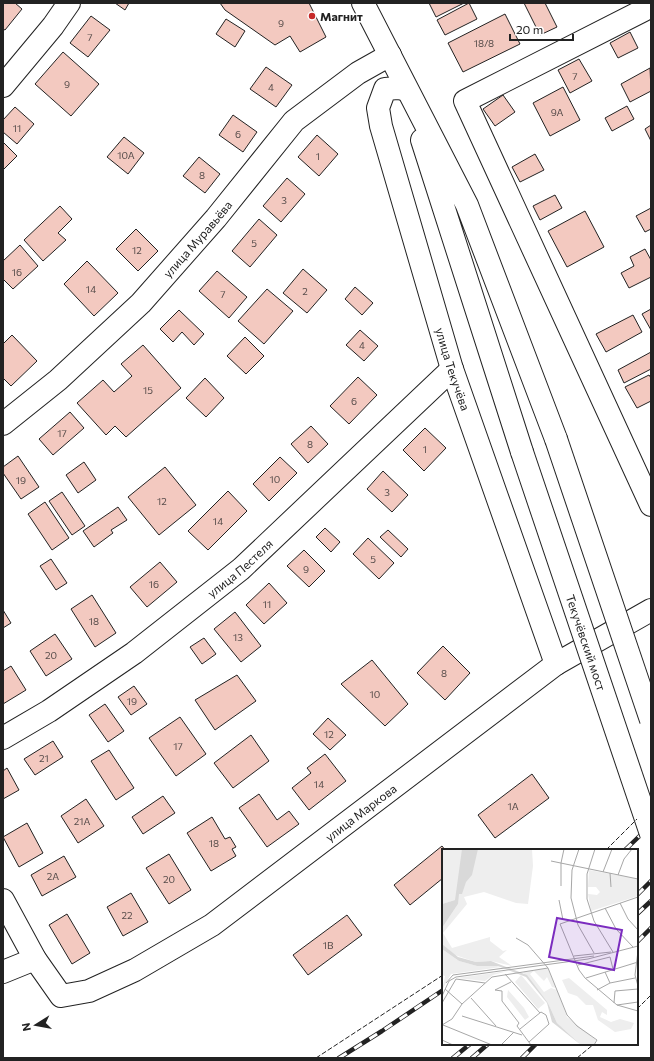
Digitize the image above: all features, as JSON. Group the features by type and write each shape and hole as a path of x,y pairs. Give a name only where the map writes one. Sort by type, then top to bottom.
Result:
{"street":[{"path":"3,86 53,26 69,3"},
{"path":"363,3 467,205 556,439 651,720"},
{"path":"645,12 465,101 651,505"},
{"name":"улица Муравьёва","path":"3,424 58,380 141,303 216,218 294,121 358,73 390,55"},
{"path":"358,73 378,108"},
{"name":"улица Текучёва","path":"404,83 398,88 385,89 378,108 380,126 452,368 556,664"},
{"name":"Текучёвский мост","path":"404,83 522,452 651,834"},
{"name":"улица Пестеля","path":"3,738 49,711 134,653 240,569 452,368"},
{"name":"улица Маркова","path":"35,959 61,996 89,991 135,970 212,925 556,664 651,610"},
{"path":"3,900 35,959 3,972"}],"building":[{"path":"3,3 15,3 22,9 5,30 3,29"},
{"path":"115,3 129,3 125,10"},
{"path":"220,3 309,3 326,37 300,52 290,36 275,45 225,10"},
{"path":"429,3 464,3 436,17"},
{"path":"469,3 477,19 445,35 437,20"},
{"path":"524,3 545,3 557,27 540,35"},
{"path":"505,14 520,44 463,72 448,43"},
{"path":"91,16 110,30 88,57 70,43"},
{"path":"226,19 245,31 235,47 216,34"},
{"path":"630,32 638,48 618,58 610,43"},
{"path":"63,52 99,84 71,116 35,84"},
{"path":"579,59 592,81 570,93 558,70"},
{"path":"266,67 292,85 276,107 250,89"},
{"path":"650,68 651,91 630,102 621,84"},
{"path":"563,87 580,120 550,136 533,103"},
{"path":"503,95 515,112 495,126 483,109"},
{"path":"627,106 634,119 612,131 605,118"},
{"path":"15,107 34,124 17,144 3,132 3,120"},
{"path":"233,115 257,132 243,152 219,135"},
{"path":"651,125 651,141 645,129"},
{"path":"317,135 338,154 319,176 298,157"},
{"path":"124,137 144,153 128,174 107,157"},
{"path":"3,142 17,156 3,170"},
{"path":"535,154 544,170 520,182 512,167"},
{"path":"199,157 220,174 205,193 183,176"},
{"path":"287,178 305,194 281,222 263,206"},
{"path":"555,195 562,208 540,220 533,206"},
{"path":"60,206 72,219 58,233 66,240 43,261 24,240"},
{"path":"651,208 651,229 645,232 636,216"},
{"path":"585,211 604,247 567,267 548,231"},
{"path":"259,219 277,235 250,267 232,251"},
{"path":"136,229 158,251 138,271 116,249"},
{"path":"20,245 38,266 13,289 3,279 3,261"},
{"path":"645,249 651,260 651,277 629,288 621,273 634,266 630,257"},
{"path":"87,261 118,293 94,316 64,284"},
{"path":"303,269 327,290 307,313 283,293"},
{"path":"217,271 247,297 229,318 199,291"},
{"path":"355,287 373,303 362,315 345,299"},
{"path":"267,289 293,311 264,344 238,321"},
{"path":"651,309 651,330 642,314"},
{"path":"179,310 204,334 194,345 182,332 173,342 160,329"},
{"path":"633,315 642,332 606,352 596,334"},
{"path":"360,330 378,346 364,361 346,345"},
{"path":"12,335 37,361 11,386 3,378 3,344"},
{"path":"245,337 264,356 246,374 227,356"},
{"path":"143,345 181,388 126,437 115,426 106,435 77,403 103,380 114,392 132,376 121,364"},
{"path":"651,352 651,369 624,383 618,370"},
{"path":"649,375 651,378 651,401 637,408 625,387"},
{"path":"358,377 377,395 349,424 330,406"},
{"path":"205,378 224,398 206,417 186,398"},
{"path":"70,412 84,428 53,455 39,439"},
{"path":"311,426 328,444 308,463 291,444"},
{"path":"425,428 446,448 424,471 403,450"},
{"path":"18,456 39,487 21,499 3,473 3,467"},
{"path":"280,457 297,473 269,501 253,484"},
{"path":"84,462 96,480 78,493 66,475"},
{"path":"165,467 196,505 159,535 128,497"},
{"path":"383,471 408,495 392,512 367,489"},
{"path":"228,491 247,511 208,550 188,531"},
{"path":"62,492 85,526 72,535 49,501"},
{"path":"45,502 69,538 52,550 28,514"},
{"path":"118,507 127,520 111,530 113,533 94,547 83,531"},
{"path":"325,528 340,542 331,552 316,537"},
{"path":"388,530 408,549 401,557 380,537"},
{"path":"368,538 394,563 379,579 353,554"},
{"path":"304,550 325,571 309,587 287,566"},
{"path":"51,559 67,583 56,590 40,566"},
{"path":"160,562 177,582 147,607 130,587"},
{"path":"269,583 287,603 264,624 246,605"},
{"path":"92,595 116,633 95,647 71,609"},
{"path":"3,610 11,623 3,628"},
{"path":"235,612 261,646 241,662 214,629"},
{"path":"55,634 72,659 46,676 30,651"},
{"path":"204,638 216,654 202,664 190,647"},
{"path":"443,646 470,673 445,700 417,673"},
{"path":"372,660 408,704 385,726 341,684"},
{"path":"11,666 26,690 3,704 3,671"},
{"path":"237,675 256,701 215,730 195,700"},
{"path":"134,686 147,704 131,715 118,697"},
{"path":"105,704 124,731 108,742 89,715"},
{"path":"180,717 206,754 176,776 149,738"},
{"path":"328,718 346,735 330,750 313,734"},
{"path":"251,735 269,761 233,788 214,763"},
{"path":"53,741 63,757 35,775 24,759"},
{"path":"109,750 134,788 116,800 91,761"},
{"path":"325,754 346,781 309,810 292,788 311,773 307,768"},
{"path":"7,768 19,790 3,799 3,771"},
{"path":"532,774 549,798 495,838 478,815"},
{"path":"259,794 277,820 289,811 299,824 267,847 239,808"},
{"path":"163,796 175,813 143,834 132,817"},
{"path":"86,799 104,826 78,843 61,816"},
{"path":"212,817 225,839 230,837 236,847 232,849 236,856 211,871 187,833"},
{"path":"27,823 43,853 19,867 3,837"},
{"path":"442,846 444,849 442,849 442,879 410,905 394,885"},
{"path":"169,854 191,890 169,904 146,868"},
{"path":"64,856 76,877 42,896 31,875"},
{"path":"131,893 148,922 123,936 107,907"},
{"path":"67,914 90,953 72,964 49,925"},
{"path":"347,915 362,935 308,975 293,955"}],"railway":[{"path":"626,849 651,825"},
{"path":"638,894 651,881"},
{"path":"638,913 651,901"},
{"path":"638,941 651,928"},
{"path":"339,1058 442,991"},
{"path":"453,1058 469,1045"},
{"path":"472,1058 487,1045"},
{"path":"522,1058 535,1045"}],"fence":[{"path":"607,849 637,819"},
{"path":"316,1058 442,976"},
{"path":"638,1008 651,995"},
{"path":"577,1058 593,1045"}],"place":[{"name":"Магнит","path":"312,16"}]}
